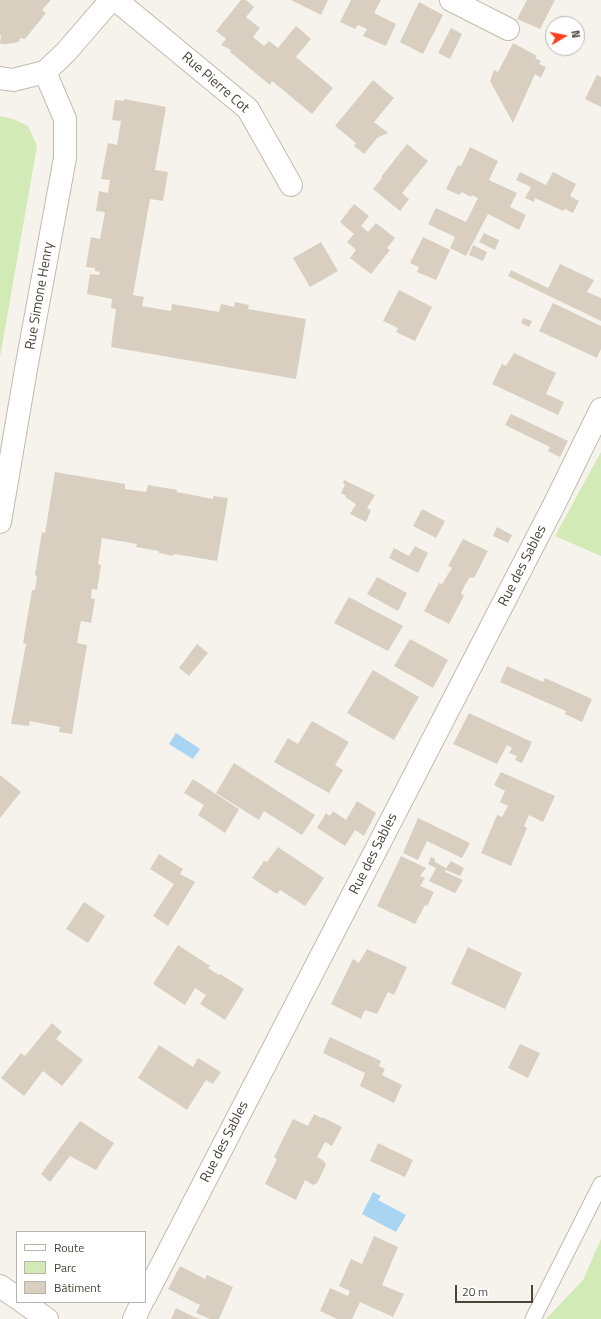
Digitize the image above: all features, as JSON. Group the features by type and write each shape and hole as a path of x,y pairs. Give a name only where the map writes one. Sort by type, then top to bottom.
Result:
{"street":[{"path":"0,78 13,80 45,72 66,52 111,0"},
{"name":"Rue Pierre Cot","path":"116,0 248,109 291,185"},
{"path":"451,0 508,28"},
{"name":"Rue Simone Henry","path":"0,522 26,369 65,158 65,119 45,72"},
{"name":"Rue des Sables","path":"146,1295 550,512 601,410"},
{"path":"0,1286 16,1297"},
{"path":"24,1303 47,1319"},
{"path":"134,1319 142,1303"}],"lane":[{"path":"533,1319 601,1184"}],"green space":[{"path":"0,116 13,119 28,126 37,146 0,357"},
{"path":"601,452 601,556 555,536"},
{"path":"601,1239 601,1319 546,1319 583,1280"}],"water":[{"path":"176,733 200,749 193,759 169,744"},
{"path":"373,1192 381,1196 378,1200 406,1215 396,1232 362,1214"}],"building":[{"path":"0,0 51,0 42,10 46,13 25,39 20,38 19,42 0,44"},
{"path":"241,0 246,0 254,7 246,17 260,28 253,37 264,46 269,41 278,48 296,26 311,39 296,57 333,88 312,114 272,81 270,85 230,52 231,50 221,45 226,39 216,31"},
{"path":"291,0 328,0 321,15"},
{"path":"351,0 381,0 374,13 396,24 386,46 363,36 367,29 358,25 355,29 340,22"},
{"path":"527,0 555,0 547,16 545,16 540,29 517,19"},
{"path":"419,2 443,15 423,54 400,42"},
{"path":"451,28 462,34 450,59 438,53"},
{"path":"513,43 537,56 535,58 541,61 539,64 546,67 541,78 535,74 513,123 490,81 494,70 498,72"},
{"path":"597,75 601,77 601,107 585,99"},
{"path":"373,80 394,98 374,122 388,133 377,138 364,154 354,146 356,143 335,126"},
{"path":"124,99 166,107 155,170 168,172 163,201 150,199 133,295 144,297 142,306 171,311 172,304 219,312 221,304 234,307 235,302 249,305 248,309 306,319 296,379 111,347 116,309 111,308 112,299 87,294 90,274 99,275 100,272 95,271 95,268 86,267 91,237 100,239 105,212 96,211 99,191 108,193 110,180 101,179 108,143 117,145 121,121 112,120 115,100 124,101"},
{"path":"407,144 428,161 402,193 409,199 400,211 373,189"},
{"path":"470,147 498,161 489,180 517,193 510,207 526,215 519,230 488,214 466,256 450,248 455,237 428,224 436,208 466,222 478,198 472,195 471,197 462,192 459,195 446,189 458,165 461,166"},
{"path":"520,172 546,185 553,172 576,184 570,196 579,201 573,213 565,209 563,211 535,198 534,202 525,198 531,187 516,180"},
{"path":"354,204 369,216 361,226 368,232 376,223 395,238 387,248 390,250 371,274 350,258 356,250 347,242 354,234 340,222"},
{"path":"484,233 499,240 495,250 479,242"},
{"path":"423,237 450,250 436,280 417,272 419,267 410,263"},
{"path":"321,242 338,271 310,287 293,258"},
{"path":"473,245 487,252 483,261 469,255"},
{"path":"560,264 594,280 587,292 601,298 601,321 508,276 511,270 548,288"},
{"path":"399,290 432,307 415,341 396,332 398,328 383,321"},
{"path":"553,303 601,326 601,349 597,358 539,331"},
{"path":"523,318 532,321 529,327 521,323"},
{"path":"514,353 556,373 546,394 564,402 558,415 492,384 502,364 506,366"},
{"path":"511,414 568,441 560,457 548,451 550,447 505,425"},
{"path":"55,472 125,484 125,489 146,492 148,485 177,490 177,492 213,499 213,496 228,498 217,561 173,554 173,556 159,553 159,551 136,547 137,544 102,538 98,564 101,565 97,590 92,589 91,598 95,599 91,623 81,621 77,643 87,645 72,734 59,732 60,727 30,721 29,726 11,724 26,644 23,643 32,590 35,590 37,576 35,575 42,532 45,533"},
{"path":"344,480 375,495 367,508 371,510 366,522 350,514 356,504 341,493 345,485 343,483"},
{"path":"422,509 445,521 436,538 413,526"},
{"path":"497,527 512,535 508,543 493,536"},
{"path":"463,539 488,551 474,578 470,577 465,585 461,593 464,596 449,624 424,611 439,583 442,584 452,568 448,566"},
{"path":"415,546 428,553 418,573 389,558 394,548 409,556"},
{"path":"377,577 407,593 398,611 367,594"},
{"path":"349,597 403,626 388,651 334,623"},
{"path":"410,639 448,660 433,688 394,666"},
{"path":"197,644 208,653 189,676 179,668"},
{"path":"507,666 543,682 545,678 592,699 582,722 565,714 566,711 500,682"},
{"path":"373,670 419,697 394,740 347,713"},
{"path":"469,713 532,742 522,763 515,760 517,756 509,753 512,748 507,745 497,764 453,744"},
{"path":"312,721 349,742 335,765 343,770 329,793 274,762 288,738 298,744"},
{"path":"234,763 315,815 302,835 264,811 259,820 216,793"},
{"path":"501,772 555,796 543,822 529,815 524,826 527,828 511,866 481,853 497,815 502,817 508,806 500,802 505,791 494,785"},
{"path":"0,775 21,792 0,818"},
{"path":"193,779 239,809 225,833 198,815 204,805 184,793"},
{"path":"357,801 376,813 364,836 355,830 345,846 317,828 326,813 330,816 333,811 346,820"},
{"path":"418,818 470,843 462,858 427,841 418,860 403,853"},
{"path":"278,847 324,878 305,906 280,890 277,894 252,878 264,861 267,862"},
{"path":"159,854 183,869 180,874 195,882 168,926 153,916 174,884 150,869"},
{"path":"401,856 426,868 420,876 425,878 420,886 434,892 415,924 377,906"},
{"path":"431,857 435,859 435,862 446,868 451,861 464,868 460,876 446,870 445,872 463,880 455,893 429,881 436,868 428,864"},
{"path":"84,902 105,916 88,943 66,929"},
{"path":"178,945 210,966 208,968 244,989 225,1020 200,1004 206,995 195,988 185,1005 153,984"},
{"path":"468,947 522,973 505,1009 451,984"},
{"path":"367,949 407,967 394,995 388,992 377,1014 365,1010 361,1019 331,1004 353,959 359,963"},
{"path":"52,1023 62,1032 56,1039 83,1060 62,1086 43,1071 24,1096 1,1078 21,1053 25,1056"},
{"path":"330,1037 381,1061 379,1066 385,1069 382,1075 402,1085 394,1103 360,1086 365,1073 323,1053"},
{"path":"520,1044 540,1053 528,1078 508,1068"},
{"path":"159,1045 193,1067 198,1058 221,1072 213,1084 206,1080 187,1110 138,1078"},
{"path":"314,1114 342,1127 332,1146 325,1142 317,1157 324,1161 326,1165 317,1183 313,1185 305,1180 296,1200 265,1184 277,1159 274,1157 293,1119 308,1126"},
{"path":"80,1121 114,1143 96,1170 70,1156 50,1182 41,1174"},
{"path":"378,1143 413,1160 405,1177 370,1161"},
{"path":"374,1236 398,1247 382,1285 404,1294 393,1317 360,1302 352,1319 337,1319 320,1311 330,1288 348,1296 350,1291 339,1286 351,1259 362,1264"},
{"path":"180,1266 205,1279 207,1275 233,1287 219,1319 210,1319 196,1313 200,1305 168,1289"},
{"path":"176,1308 194,1317 200,1319 171,1319"}]}
